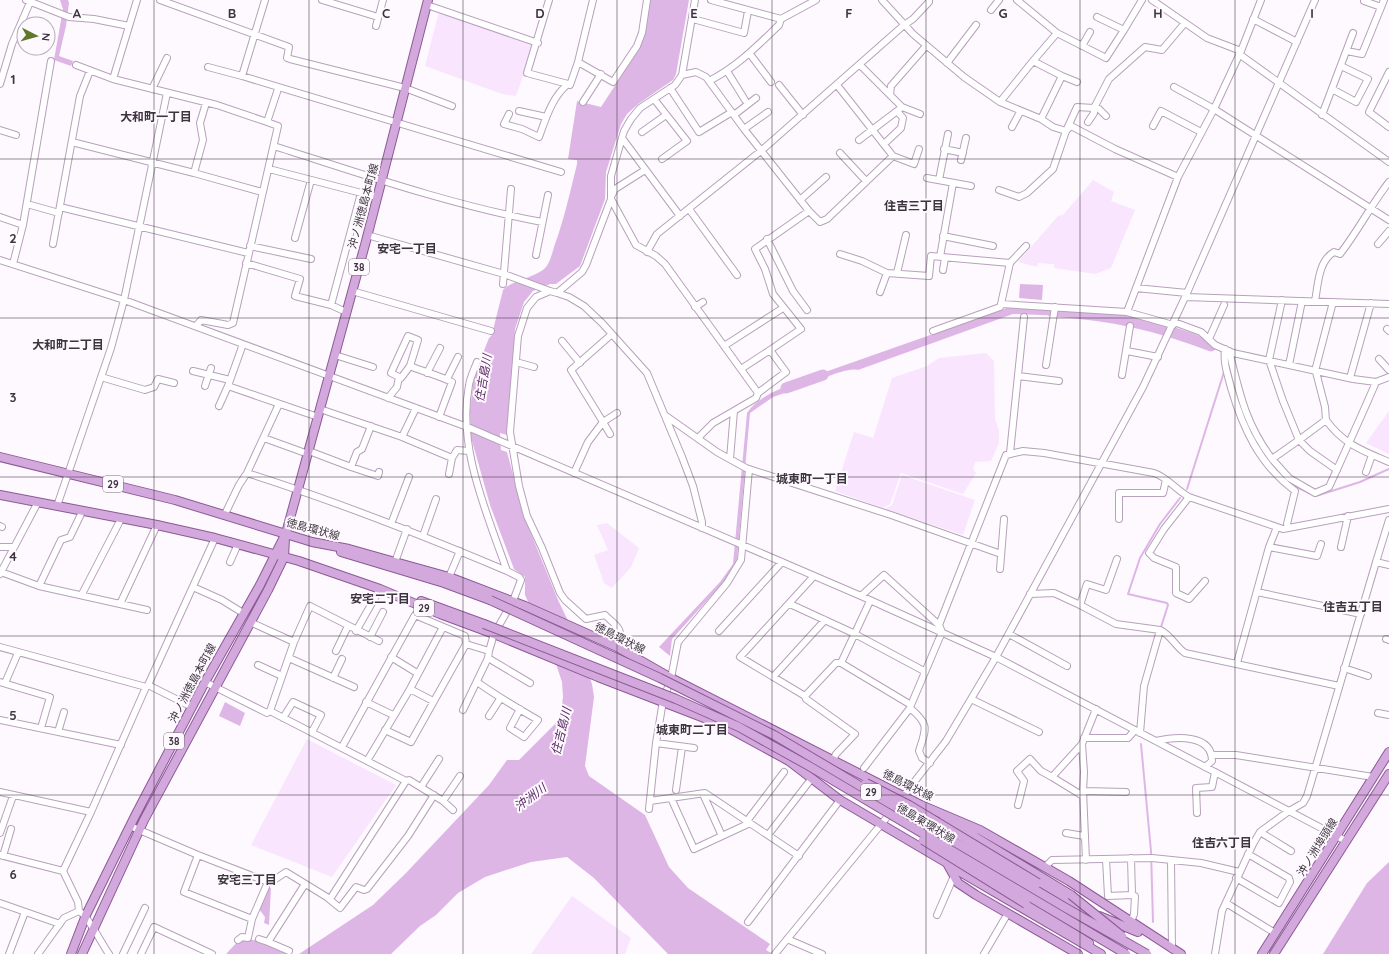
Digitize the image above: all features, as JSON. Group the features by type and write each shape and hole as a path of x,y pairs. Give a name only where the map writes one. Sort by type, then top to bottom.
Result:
{"main road":[{"name":"沖ノ洲徳島本町線","path":"71,954 83,913 205,682 286,533 299,490 382,180 427,2"},
{"name":"徳島環状線","path":"0,457 67,472 225,514 490,600 713,704 815,759 1066,908 1148,954"},
{"name":"29","path":"0,495 82,512 157,525 215,538 284,557 380,589 736,731 789,761 840,800 918,845 949,866 1053,928 1101,954"},
{"name":"沖ノ洲徳島本町線","path":"82,954 139,830 284,557 286,533"},
{"name":"徳島環状線","path":"312,542 349,549 449,577 513,601 618,647 671,678 921,805 980,830 1045,866 1181,954"},
{"name":"徳島東環状線","path":"380,589 433,605 484,624 712,714 787,753 1126,954"},
{"name":"沖ノ洲埠頭線","path":"1262,954 1389,752"},
{"path":"815,759 908,805 1038,883 1090,912 1140,932 1172,949"},
{"name":"沖ノ洲埠頭線","path":"1274,954 1389,774"},
{"path":"857,794 957,862 1083,939 1101,954"},
{"name":"29","path":"921,805 1071,895 1122,936 1148,954"},
{"name":"29","path":"949,866 958,883 1078,954"}],"street":[{"path":"0,84 12,44 29,0 68,16 129,26"},
{"path":"113,79 137,0"},
{"path":"160,0 170,2 289,47 287,58 406,88 452,106"},
{"path":"242,76 264,0"},
{"path":"322,0 378,16"},
{"path":"376,26 382,0"},
{"path":"549,0 538,43 527,73 568,84"},
{"path":"509,114 504,124 522,129 539,137 552,102 557,98 559,91 568,84 570,85 578,62 593,0"},
{"path":"578,62 613,82 637,46 642,33 647,0"},
{"path":"695,0 693,19 682,75 675,85 640,108 631,119 622,138 611,176 611,198 636,244 665,264 758,393"},
{"path":"711,0 781,19 816,0"},
{"path":"882,0 904,25 926,46 1000,102 1020,112 1041,119 1053,127 1066,131"},
{"path":"647,252 657,234 762,150 904,25 914,19 929,2 929,0"},
{"path":"991,10 999,0"},
{"path":"1017,0 1057,33 1106,58 1142,0"},
{"path":"1153,0 1184,24 1217,43 1240,52 1389,162"},
{"path":"1127,312 1178,177 1214,109 1240,52 1261,0"},
{"path":"775,954 930,763 971,699 1009,634 1102,465 1158,357 1280,83 1315,0"},
{"path":"1347,51 1362,54 1384,0"},
{"path":"1364,1 1381,7"},
{"path":"427,2 538,43"},
{"path":"693,19 744,33 748,11"},
{"path":"1097,17 1124,30"},
{"path":"709,81 727,71 750,54 779,25 781,19"},
{"path":"1253,19 1297,42"},
{"path":"1088,122 1094,113 1094,108 1109,79 1145,47 1162,50 1184,24"},
{"path":"947,63 976,26"},
{"path":"1082,46 1090,32"},
{"path":"1000,102 1057,33"},
{"path":"1322,114 1353,33"},
{"path":"890,96 891,86 926,46"},
{"path":"750,54 771,82"},
{"path":"152,89 167,58"},
{"path":"13,264 27,204 51,61"},
{"path":"1034,61 1077,82"},
{"path":"76,65 113,79 206,102 278,126 233,323 228,325 200,320 196,326"},
{"path":"860,65 890,96 899,109 903,121 901,128 884,144"},
{"path":"1332,89 1356,102 1368,79 1341,66"},
{"path":"208,67 561,172"},
{"path":"53,244 80,96 90,71"},
{"path":"727,71 745,100"},
{"path":"682,75 696,72 703,75 709,81 744,129 800,200 820,222 827,219 893,156"},
{"path":"1389,72 1368,112 1389,127"},
{"path":"584,102 600,74"},
{"path":"1041,119 1062,76"},
{"path":"779,85 803,114"},
{"path":"837,85 893,156 914,164 919,149"},
{"path":"1174,87 1214,109 1389,220"},
{"path":"670,88 699,132 733,114 756,98"},
{"path":"267,122 278,89"},
{"path":"57,506 67,472 111,348 124,300 167,93"},
{"path":"654,99 687,141 662,159"},
{"path":"194,172 203,140 200,123 206,102"},
{"path":"999,190 1019,197 1027,193 1053,169 1066,131 1077,108 1099,109 1106,116"},
{"path":"859,140 873,131 899,109"},
{"path":"899,109 920,114"},
{"path":"519,111 546,117"},
{"path":"1154,126 1161,111 1201,132"},
{"path":"744,129 768,112"},
{"path":"1012,127 1020,112"},
{"path":"642,132 666,115"},
{"path":"1066,131 1071,126 1115,149 1178,177"},
{"path":"0,130 16,135"},
{"path":"939,180 948,134"},
{"path":"622,138 635,153 645,170 680,216"},
{"path":"944,149 962,156 966,138"},
{"path":"72,142 194,172 262,192"},
{"path":"274,146 382,180 510,216 542,222"},
{"path":"840,152 866,182"},
{"path":"269,169 377,197"},
{"path":"557,292 582,272 611,198 616,189 645,170"},
{"path":"800,200 826,178"},
{"path":"928,178 971,186"},
{"path":"295,238 311,180"},
{"path":"1315,301 1323,264 1328,255 1334,252 1340,254 1357,231 1369,208 1389,182"},
{"path":"943,270 943,236 953,183"},
{"path":"503,284 512,189"},
{"path":"331,305 362,193"},
{"path":"536,255 548,195"},
{"path":"27,204 139,226 248,253"},
{"path":"689,209 737,275"},
{"path":"741,369 801,329 772,294 765,269 755,249 809,211"},
{"path":"0,217 23,225"},
{"path":"1378,244 1389,231"},
{"path":"367,235 504,274 547,290 557,292 584,306 612,334 647,373 666,416 693,486 702,522 702,528"},
{"path":"897,273 906,235"},
{"path":"943,236 993,246"},
{"path":"768,239 793,291 808,310"},
{"path":"250,246 311,259"},
{"path":"933,331 1000,307 1010,264 1026,246"},
{"path":"840,254 862,261 887,273 929,276 931,256 1010,264"},
{"path":"0,261 124,300 504,442 574,474 861,596 996,656 1137,732 1346,841"},
{"path":"246,264 300,279 296,296 331,305 346,312"},
{"path":"880,292 887,273"},
{"path":"1136,288 1186,295 1389,304"},
{"path":"547,290 536,297 527,308 518,336 510,432 519,486 527,516 560,593 565,600 586,619 605,615 618,628 621,635 618,647"},
{"path":"352,291 491,331"},
{"path":"1282,300 1269,360 1283,401 1299,440 1310,451 1337,470"},
{"path":"1289,365 1302,301"},
{"path":"695,307 703,302"},
{"path":"1333,302 1315,371 1325,407 1326,420 1334,431 1349,444 1389,462"},
{"path":"1350,378 1371,303"},
{"path":"1001,304 1127,312 1172,327 1201,332 1209,339 1227,350 1350,378 1376,382 1389,377"},
{"path":"1209,339 1224,305"},
{"path":"724,346 783,308"},
{"path":"1046,365 1055,308"},
{"path":"1010,453 1024,317"},
{"path":"1122,375 1130,326"},
{"path":"610,434 571,370 612,334"},
{"path":"408,336 418,340 410,366 401,378 399,377 391,373 408,336"},
{"path":"562,341 580,363"},
{"path":"219,406 243,344"},
{"path":"428,373 440,348"},
{"path":"698,438 713,424 756,398 758,393 786,372 770,350"},
{"path":"1227,350 1247,417 1260,443 1296,488"},
{"path":"1227,350 1224,360 1241,420 1251,442 1276,474 1296,488 1316,493 1322,492 1329,487 1376,382"},
{"path":"1127,351 1158,357"},
{"path":"335,354 373,367"},
{"path":"447,380 458,357"},
{"path":"1379,359 1389,370"},
{"path":"477,362 469,385 469,451 485,506 507,571"},
{"path":"516,362 534,367"},
{"path":"410,366 428,373 433,373 452,382 439,417"},
{"path":"205,386 210,376 211,368"},
{"path":"193,371 229,383 279,404 371,426 452,458"},
{"path":"1018,376 1059,381"},
{"path":"101,377 145,390 154,387 158,379 174,383"},
{"path":"388,398 397,387 399,377"},
{"path":"225,514 239,485 247,473 279,404"},
{"path":"402,437 416,408"},
{"path":"730,459 734,411"},
{"path":"574,474 588,442 603,422 617,413"},
{"path":"666,416 730,459 745,467 1001,554"},
{"path":"1272,459 1326,420"},
{"path":"351,467 358,452 362,449 371,426"},
{"path":"264,438 378,476 380,472"},
{"path":"449,474 452,458 458,450 469,451"},
{"path":"940,625 1003,459 1010,453 1023,451 1044,453 1102,465 1154,473 1160,475 1179,492 1189,497 1277,527 1288,528 1389,508"},
{"path":"1366,472 1372,455"},
{"path":"649,809 656,743 663,701 671,678 678,642 727,584 738,567 745,467"},
{"path":"247,473 407,529 519,577 521,580 513,601 494,634 488,658 463,710"},
{"path":"391,524 409,477"},
{"path":"1119,519 1119,493 1164,493 1166,480"},
{"path":"1288,528 1287,524 1296,488"},
{"path":"1189,497 1164,529 1149,553 1154,558 1176,567 1176,593 1189,599 1206,581"},
{"path":"423,536 436,499"},
{"path":"38,502 0,573 39,586 82,594 147,610"},
{"path":"39,586 61,540 70,537 82,512"},
{"path":"1341,547 1348,516"},
{"path":"82,594 121,519"},
{"path":"1000,569 1004,519"},
{"path":"1215,954 1222,911 1236,878 1260,832 1303,803 1307,796 1338,686 1389,520"},
{"path":"120,604 136,573 157,525"},
{"path":"1237,663 1269,547 1277,527"},
{"path":"395,562 407,529"},
{"path":"63,871 215,538"},
{"path":"230,562 238,544"},
{"path":"1269,547 1317,556 1321,544"},
{"path":"0,547 14,547"},
{"path":"449,577 460,551"},
{"path":"1080,605 1087,584 1106,590 1117,559"},
{"path":"719,631 782,562"},
{"path":"1376,562 1389,565"},
{"path":"129,570 136,573"},
{"path":"861,596 884,575 940,625 942,632 924,671 910,707 864,768"},
{"path":"814,576 740,657 805,696 806,699 855,734 836,754 833,760"},
{"path":"193,587 222,600 243,613"},
{"path":"356,631 380,589"},
{"path":"1257,592 1361,614"},
{"path":"1030,594 1054,593 1116,624 1160,630 1166,633 1178,647 1185,652 1338,686"},
{"path":"841,663 870,601"},
{"path":"790,604 854,633 924,671"},
{"path":"270,711 294,642 310,606 356,631 379,641"},
{"path":"370,637 383,612"},
{"path":"342,747 415,615 465,636 466,644 411,742 385,730"},
{"path":"773,677 825,620"},
{"path":"250,622 294,642"},
{"path":"336,651 348,626"},
{"path":"368,761 393,715 410,689 417,673 443,627"},
{"path":"1083,741 1128,738 1137,732 1144,686 1153,659 1160,630"},
{"path":"1009,634 1067,666"},
{"path":"466,644 489,651"},
{"path":"0,647 147,686 192,707"},
{"path":"18,653 2,683 50,697 41,728"},
{"path":"289,658 354,687"},
{"path":"391,658 417,673"},
{"path":"488,658 530,683"},
{"path":"333,678 342,659"},
{"path":"805,696 836,663 841,663 910,707 923,720 926,724 925,733 919,751 922,758 930,763"},
{"path":"258,665 282,676"},
{"path":"1344,668 1368,676"},
{"path":"205,682 267,712 270,711 406,781 409,780 443,801 453,810"},
{"path":"477,682 500,699 520,709 538,720 524,737 510,728 520,709"},
{"path":"410,689 433,701"},
{"path":"489,716 500,699"},
{"path":"971,699 1039,732"},
{"path":"283,718 293,702 321,715 312,732"},
{"path":"366,702 393,715"},
{"path":"1052,777 1083,741 1096,709"},
{"path":"58,732 64,712"},
{"path":"1378,712 1389,715"},
{"path":"0,720 121,745"},
{"path":"1156,741 1173,738 1196,740 1209,748 1212,755 1212,761 1205,767"},
{"path":"1083,741 1084,836 1086,860"},
{"path":"656,743 694,748"},
{"path":"676,790 682,747"},
{"path":"1212,755 1236,755 1373,777"},
{"path":"421,787 440,759"},
{"path":"1018,805 1024,781 1017,771 1030,759 1041,771 1083,793 1126,792"},
{"path":"671,798 694,849 748,822 784,772"},
{"path":"1197,813 1196,788 1212,787 1215,772"},
{"path":"443,801 460,776"},
{"path":"768,835 812,778"},
{"path":"329,899 406,781"},
{"path":"0,792 91,812"},
{"path":"650,801 705,793 799,856"},
{"path":"703,794 722,836"},
{"path":"130,826 198,855 268,882 271,882 286,872 329,899 340,908 356,887 364,890 367,889 408,836 434,795"},
{"path":"0,832 13,796"},
{"path":"748,922 840,800"},
{"path":"11,829 2,855 63,871 83,913 109,954"},
{"path":"1260,832 1291,851"},
{"path":"1066,833 1084,836"},
{"path":"1248,854 1289,878 1290,882 1279,903"},
{"path":"198,855 184,892 252,919"},
{"path":"1131,858 1132,895 1135,896 1134,914 1131,922"},
{"path":"1045,866 1052,860 1151,858 1201,863 1239,872"},
{"path":"1106,859 1108,896 1132,895"},
{"path":"1171,860 1172,949"},
{"path":"937,915 954,876"},
{"path":"1236,878 1290,910"},
{"path":"238,940 242,937 248,938 252,919 268,882"},
{"path":"268,942 306,884"},
{"path":"0,903 60,924"},
{"path":"1226,903 1275,933"},
{"path":"123,954 145,908"},
{"path":"9,954 25,912"},
{"path":"38,954 64,918 83,913"},
{"path":"984,954 1008,913"},
{"path":"141,954 154,927 212,954"},
{"path":"259,939 289,951"},
{"path":"787,939 822,954"}],"shaded area":[{"path":"439,11 534,44 516,96 502,94 425,66"},
{"path":"1093,180 1114,192 1111,201 1135,210 1111,268 1095,274 1054,268 1054,264 1038,263 1037,267 1018,262 1058,216 1063,215"},
{"path":"986,353 994,361 995,419 999,430 999,443 991,461 975,462 973,469 976,473 963,494 901,473 890,504 883,508 835,491 854,432 873,438 892,378 927,366 939,358"},
{"path":"1389,411 1389,454 1366,443"},
{"path":"902,475 975,500 963,535 885,509 892,505"},
{"path":"607,523 639,548 631,567 612,588 604,583 594,555 608,550 597,525"},
{"path":"307,739 396,785 332,877 251,845"},
{"path":"572,896 631,938 625,954 531,954"}],"water":[{"path":"60,0 68,0 69,3 66,26 59,56 73,61 71,66 54,60 56,56 63,9"},
{"path":"649,0 689,0 676,74 673,80 638,104 627,114 621,124 606,172 605,199 580,266 556,284 550,284 533,291 524,302 515,329 508,433 507,435 500,433 501,450 507,452 525,519 558,600 572,629 592,684 594,697 585,766 589,776 645,815 669,867 688,888 770,944 766,950 773,954 668,954 594,878 567,857 531,862 485,877 458,893 436,915 420,926 391,954 299,954 373,905 406,873 489,785 507,760 519,760 556,723 561,713 563,697 562,682 557,667 525,595 525,577 514,569 490,505 471,437 470,411 474,376 489,338 494,333 494,326 503,290 512,284 537,274 546,267 551,258 564,216 577,164 577,160 568,159 577,101 601,107 640,47 645,33"},
{"path":"1020,284 1043,285 1042,300 1019,298"},
{"path":"1007,308 1065,310 1065,316 1013,314 858,370 848,370 811,383 808,378"},
{"path":"800,381 802,387 773,397 750,413 737,559 734,567 722,584 672,639 670,656 659,647 720,582 733,564 747,413 764,397"},
{"path":"225,702 245,713 240,726 219,716"},
{"path":"1389,862 1389,954 1323,954 1367,883"},
{"path":"271,888 269,925 264,923 265,917 259,909 266,889"},
{"path":"239,940 255,940 287,954 226,954"}],"pier":[{"path":"534,619 576,633 586,661 545,645"}],"waterway":[{"path":"1051,311 1093,315 1152,326 1211,346"},
{"path":"1187,489 1224,372"},
{"path":"786,388 823,375"},
{"path":"1232,379 1238,402"},
{"path":"1281,475 1292,485 1316,496 1360,482 1389,469"},
{"path":"1161,627 1168,605 1167,603 1128,594 1140,558 1160,524 1180,498"},
{"path":"1141,744 1151,851 1153,922"}],"district":[{"name":"大和町一丁目","path":"156,116"},
{"name":"住吉三丁目","path":"914,205"},
{"name":"安宅一丁目","path":"407,248"},
{"name":"大和町二丁目","path":"68,344"},
{"name":"城東町一丁目","path":"812,478"},
{"name":"安宅二丁目","path":"380,598"},
{"name":"住吉五丁目","path":"1353,606"},
{"name":"城東町二丁目","path":"692,729"},
{"name":"住吉六丁目","path":"1222,842"},
{"name":"安宅三丁目","path":"247,879"}],"water label":[{"name":"住吉島川","path":"483,378"},
{"name":"住吉島川","path":"561,731"},
{"name":"沖洲川","path":"530,797"}]}
